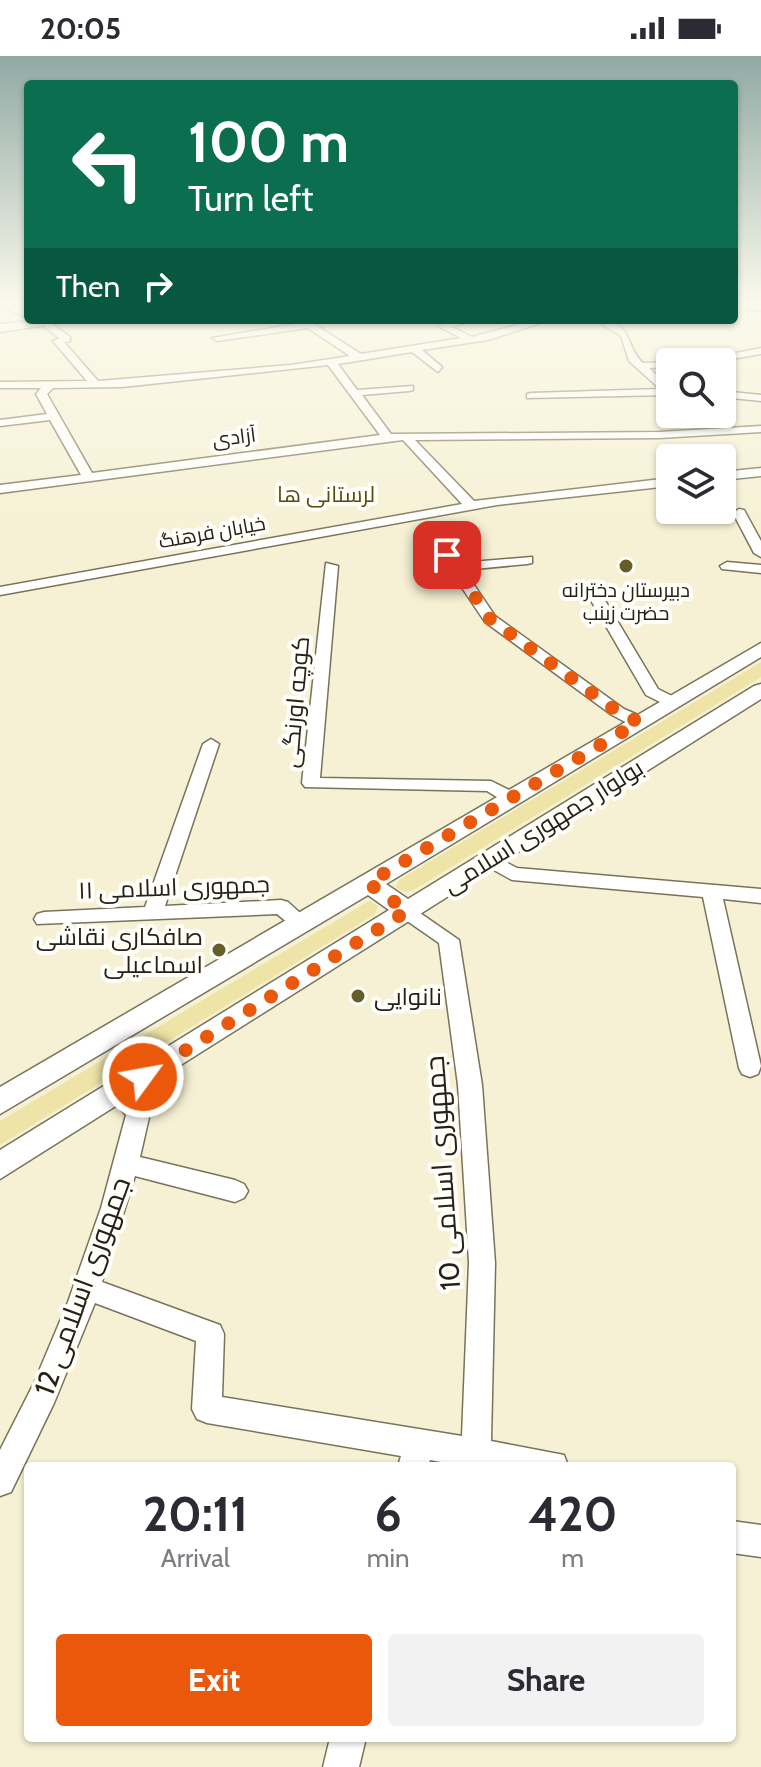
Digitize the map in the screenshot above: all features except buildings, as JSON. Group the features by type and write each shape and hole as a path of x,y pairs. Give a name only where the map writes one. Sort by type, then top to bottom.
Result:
{"main road":[{"name":"بولوار جمهوری اسلامی","path":"0,1102 761,649"},
{"name":"بولوار جمهوری اسلامی","path":"0,1166 761,690"},
{"path":"368,883 407,911"}],"street":[{"path":"92,381 95,384"},
{"path":"0,385 131,381"},
{"path":"345,381 388,437"},
{"path":"52,383 41,394 88,477"},
{"path":"354,393 409,388"},
{"path":"531,396 656,392"},
{"path":"736,395 761,398"},
{"path":"0,423 54,416"},
{"name":"آزادی","path":"0,489 388,437 659,435 761,429"},
{"path":"407,438 471,506"},
{"path":"736,475 761,472"},
{"name":"خیابان فرهنگ","path":"0,591 471,506 656,484"},
{"path":"739,513 761,553"},
{"path":"527,560 451,561 490,619 618,712 639,722"},
{"name":"کوچه اورنگی","path":"331,566 311,783 491,786 511,798"},
{"path":"727,566 761,569"},
{"path":"596,597 652,692 672,702"},
{"path":"153,912 211,744"},
{"path":"490,860 512,874 761,896"},
{"path":"712,892 750,1068"},
{"name":"جمهوری اسلامی ۱۱","path":"44,919 281,907 301,923"},
{"name":"جمهوری اسلامی 10","path":"407,911 449,940 470,1085 482,1263 476,1453"},
{"name":"جمهوری اسلامی 12","path":"0,1481 23,1438 87,1288 127,1164 138,1113 117,1092"},
{"path":"127,1164 235,1191"},
{"path":"87,1288 210,1334 207,1409 416,1455 476,1453 529,1462"},
{"path":"736,1538 761,1541"},
{"path":"341,1767 347,1742"}],"shaded area":[{"path":"761,662 761,677 414,890 406,892 396,888 399,880"},
{"path":"369,901 378,906 375,914 0,1145 0,1121"}],"place":[{"name":"دبیرستان دخترانه حضرت زینب","path":"626,566"},
{"name":"صافکاری نقاشی اسماعیلی","path":"219,950"},
{"name":"نانوایی","path":"358,996"}],"district":[{"name":"لرستانی ها","path":"326,494"}],"route":[{"path":"143,1077 407,911 368,883 639,722 618,712 490,619 447,555"}]}
